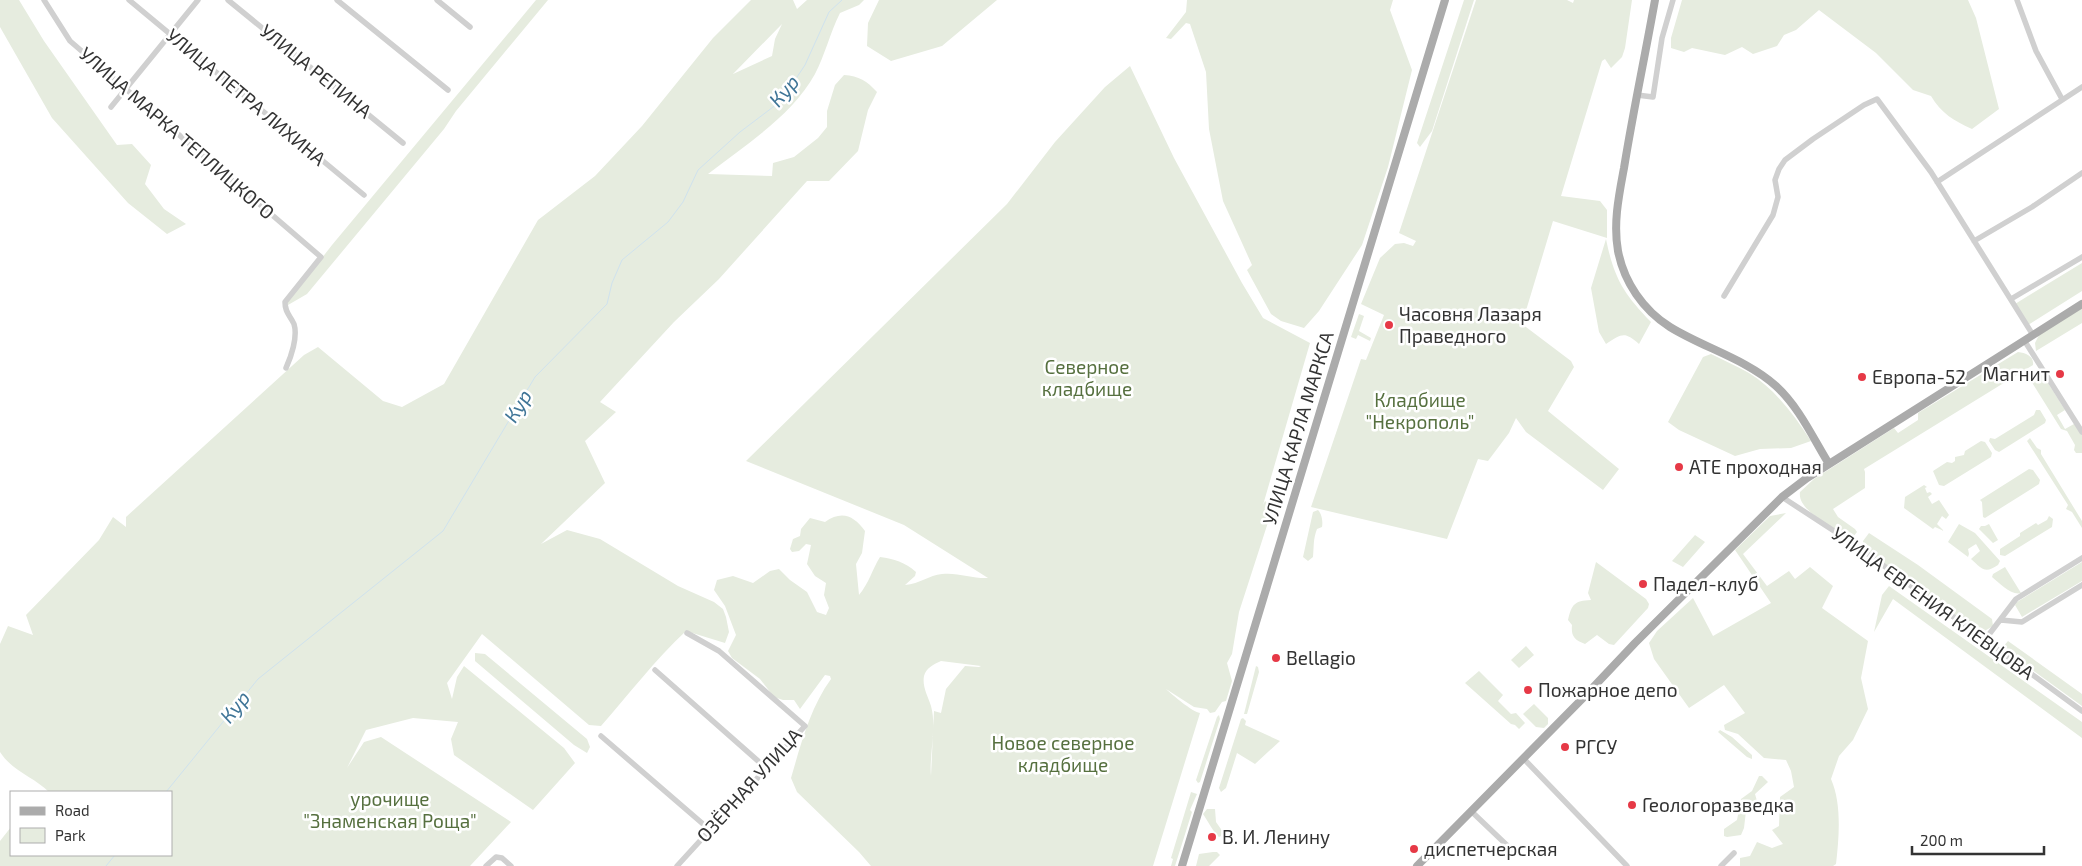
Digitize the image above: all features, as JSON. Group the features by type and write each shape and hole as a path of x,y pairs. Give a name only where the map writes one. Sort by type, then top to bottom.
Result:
{"main road":[{"name":"УЛИЦА КАРЛА МАРКСА","path":"1182,866 1445,0"},
{"path":"1655,0 1617,212 1616,235 1625,275 1646,307 1670,327 1745,366 1776,386 1796,410 1829,464"},
{"path":"1417,866 1770,508 1790,490 2082,304"}],"street":[{"name":"УЛИЦА МАРКА ТЕПЛИЦКОГО","path":"44,0 70,41 321,256 285,302 286,313 294,325 295,332 292,352 286,368"},
{"name":"УЛИЦА ПЕТРА ЛИХИНА","path":"129,0 364,195"},
{"path":"111,107 198,0"},
{"name":"УЛИЦА РЕПИНА","path":"228,0 404,143"},
{"path":"337,0 448,90"},
{"path":"437,0 470,27"},
{"path":"1637,95 1653,97 1662,38 1673,0"},
{"path":"2017,0 2036,51 2062,99"},
{"path":"1937,182 2082,87"},
{"path":"1724,296 1774,215 1778,197 1776,180 1779,169 1785,160 1864,105 1877,99 1937,182 2033,335"},
{"path":"1974,241 2032,207 2082,173"},
{"path":"2011,299 2082,257"},
{"path":"2024,340 2082,432"},
{"name":"УЛИЦА ЕВГЕНИЯ КЛЕВЦОВА","path":"1782,497 1854,544 2082,711"},
{"path":"1984,641 2016,599 2082,558"},
{"path":"2001,620 2022,622 2082,585"},
{"name":"ОЗЁРНАЯ УЛИЦА","path":"677,866 805,726 719,651 687,633"},
{"path":"655,670 766,768"},
{"path":"600,736 710,830"},
{"path":"1523,758 1627,866"},
{"path":"1471,811 1513,851"},
{"path":"1721,866 1734,853"},
{"path":"486,866 496,857 502,858 511,866"}],"green space":[{"path":"0,0 19,0 44,41 117,145 132,144 151,165 145,184 164,209 186,224 167,234 128,203 52,118 0,27"},
{"path":"536,0 548,0 307,294 288,305 287,303 332,245"},
{"name":"урочище \"Знаменская Роща\"","path":"751,0 793,0 797,9 807,0 864,0 859,5 840,13 815,74 794,103 767,129 708,174 772,176 773,163 794,157 818,138 827,127 827,111 835,85 844,75 862,80 877,92 868,110 858,151 829,181 807,181 719,279 674,322 600,402 616,412 585,441 605,483 541,544 567,530 600,539 678,586 714,602 723,609 729,632 725,643 686,631 653,665 601,726 589,725 482,634 447,683 452,699 457,677 464,666 564,748 575,763 533,810 454,755 451,739 458,722 413,718 366,730 347,768 364,742 381,737 511,822 470,866 0,866 0,841 10,828 10,856 172,856 172,791 48,791 17,769 0,752 0,644 8,626 33,635 26,615 99,540 113,517 126,527 126,517 304,355 318,347 383,401 402,407 444,384 538,220 595,176 642,126 713,38","holes":["782,24 775,39 772,56 733,74"]},
{"path":"879,0 997,0 942,46 891,61 867,46 868,23"},
{"path":"1187,0 1393,0 1390,10 1412,70 1388,167 1362,245 1319,311 1304,328 1281,321 1271,314 1247,270 1252,265 1223,201 1209,129 1206,72 1190,24 1186,23 1171,39 1166,38 1186,12"},
{"path":"1464,0 1474,0 1432,131 1420,147 1417,143"},
{"name":"Кладбище \"Некрополь\"","path":"1476,0 1567,0 1573,3 1574,0 1632,0 1622,57 1611,68 1605,59 1602,61 1561,196 1600,201 1607,210 1607,238 1553,221 1522,324 1571,361 1574,367 1548,411 1619,469 1603,490 1526,432 1516,418 1509,433 1488,461 1478,459 1447,539 1311,507 1361,359 1366,360 1384,315 1361,304 1380,258 1395,244 1404,243 1413,246 1416,241 1399,233"},
{"path":"1682,0 1968,0 1976,18 1999,109 1972,129 1959,123 1948,116 1931,96 1913,90 1876,53 1819,10 1796,30 1784,35 1777,46 1753,54 1742,47 1725,55 1692,48 1684,52 1671,48 1671,38"},
{"path":"1130,66 1174,158 1263,318 1310,343 1263,505 1265,501 1273,507 1239,612 1232,654 1227,663 1232,681 1226,701 1222,702 1215,712 1210,713 1207,709 1194,707 1166,689 1187,706 1200,713 1153,866 871,866 797,792 791,778 807,727 817,702 831,679 830,676 825,675 800,709 794,700 783,700 774,697 760,679 732,658 728,651 736,635 725,606 714,590 717,580 733,576 753,583 770,571 779,569 790,580 807,592 817,612 826,615 829,608 824,595 826,583 815,576 807,564 811,545 806,544 799,551 792,552 790,549 793,539 800,536 801,529 810,518 825,522 837,516 852,518 865,531 862,553 856,564 859,595 880,557 899,562 916,572 915,576 905,585 942,574 988,578 904,525 746,461 1007,204 1055,142 1105,87","holes":["941,661 981,666 965,666 946,689 941,713 934,711 933,729 933,714 924,684 924,676 928,669","933,736 931,776 931,759"]},
{"path":"1606,239 1616,275 1633,302 1651,322 1639,344 1630,337 1623,335 1606,344 1599,332 1591,288"},
{"path":"2082,263 2082,291 2028,325 2015,304"},
{"path":"2082,308 2082,323 2036,351 2035,343 2039,335"},
{"path":"1359,314 1364,316 1359,331 1371,338 1370,341 1358,335 1356,339 1351,337"},
{"path":"2018,352 2029,356 2032,359 2033,365 1864,469 1865,488 1833,509 1838,517 1855,529 1857,532 1853,537 1849,537 1818,518 1804,506 1800,492 1814,479 1894,428 1898,433 1918,420 1918,413"},
{"path":"1711,354 1749,373 1768,387 1791,413 1811,441 1791,448 1760,449 1735,456 1679,430 1668,422 1703,357"},
{"path":"2038,373 2043,375 2065,410 2057,415 2065,429 2074,424 2082,435 2082,453 2076,453 2074,450 2075,445 2067,431 2061,429 2031,381 2031,378"},
{"path":"2036,410 2040,410 2046,420 2045,423 1999,452 1995,450 1989,441 1990,438 1995,439 2034,415"},
{"path":"2030,438 2037,448 2041,450 2041,454 2082,521 2082,528 2072,512 2066,509 2068,505 2027,441"},
{"path":"1981,441 1985,442 1992,453 1991,457 1944,486 1939,485 1933,471 1947,462 1952,463 1955,461 1955,457 1964,455 1965,451"},
{"path":"2029,469 2033,470 2040,480 2039,484 1985,518 1983,517 1982,502 1980,500"},
{"path":"1924,485 1927,487 1925,488 1927,493 1930,492 1932,494 1928,497 1932,504 1939,500 1949,515 1946,519 1942,516 1937,524 1944,531 1935,527 1933,529 1904,508 1905,497"},
{"path":"1318,510 1322,518 1322,527 1317,529 1313,557 1308,561 1303,557 1313,512"},
{"path":"1786,513 1743,554 1767,586 1789,571 1795,579 1810,567 1833,586 1822,608 1868,641 1861,678 1868,709 1853,740 1839,756 1831,779 1837,799 1839,821 1836,864 1833,866 1740,866 1740,858 1750,856 1757,842 1772,848 1783,844 1772,830 1779,826 1780,797 1794,787 1791,771 1786,760 1764,758 1738,734 1725,730 1724,725 1745,713 1724,685 1689,708 1654,659 1649,643 1657,631 1693,598 1713,636 1771,603 1735,550 1770,516"},
{"path":"2049,516 2053,519 2052,527 2005,556 2000,555 2000,549 2020,536 2020,533 2036,523 2038,525 2047,520"},
{"path":"1959,524 1975,533 2000,561 1998,565 1987,570 1971,559 1980,551 1976,544 1968,549 1968,557 1948,542"},
{"path":"1989,524 1998,540 1993,543 1979,529 1981,526"},
{"path":"1869,533 1918,565 1992,619 1993,626 1983,632 1979,632 1864,550 1863,541"},
{"path":"1695,535 1705,542 1683,567 1672,561"},
{"path":"1596,562 1646,599 1649,604 1648,608 1614,645 1609,644 1597,635 1585,644 1578,641 1573,635 1572,625 1568,620 1575,604 1591,600 1588,593"},
{"path":"2082,562 2082,581 2022,617 2015,605 2017,602"},
{"path":"2005,567 2021,593 2010,591 1992,577 1993,574"},
{"path":"1889,586 2082,722 2082,738 1893,599 1874,632 1882,595"},
{"path":"2008,641 2082,694 2082,706 2002,648"},
{"path":"1526,646 1534,655 1519,668 1511,660"},
{"path":"475,653 485,654 587,739 590,747 587,753 574,745 475,661"},
{"path":"1256,666 1259,672 1247,714 1244,714"},
{"path":"1479,671 1503,695 1498,701 1511,714 1516,713 1525,723 1519,729 1465,683"},
{"path":"1534,704 1548,718 1548,724 1544,728 1536,727 1523,714"},
{"path":"1219,715 1220,719 1200,782 1198,783 1196,780"},
{"path":"1243,718 1246,721 1245,725 1280,741 1255,764 1237,753 1226,788 1221,792 1219,788 1241,719"},
{"path":"1720,730 1732,737 1752,755 1752,759 1747,757 1718,732"},
{"path":"1759,776 1762,776 1768,782 1755,794 1757,801 1763,804 1765,810 1759,813 1750,810 1746,811 1744,828 1741,835 1724,836 1724,829 1737,820 1741,799 1752,791"},
{"path":"1191,792 1197,794 1190,810 1192,812 1175,866 1171,866 1173,859 1171,858"},
{"path":"1207,809 1215,809 1216,822 1223,832 1219,837 1203,814"},
{"path":"1217,852 1220,855 1209,866 1196,866 1199,854"}],"waterway":[{"name":"Кур","path":"167,791 258,679 443,531 535,377 607,304 612,283 622,260 668,222 683,202 698,170 740,132 781,101 805,65 829,12 842,0"},
{"name":"Кур","path":"106,866 114,856"}],"place":[{"name":"Часовня Лазаря Праведного","path":"1389,325"},
{"name":"Магнит","path":"2060,374"},
{"name":"Европа-52","path":"1862,377"},
{"name":"АТЕ проходная","path":"1679,467"},
{"name":"Падел-клуб","path":"1643,584"},
{"name":"Bellagio","path":"1276,658"},
{"name":"Пожарное депо","path":"1528,690"},
{"name":"РГСУ","path":"1565,747"},
{"name":"Геологоразведка","path":"1632,805"},
{"name":"В. И. Ленину","path":"1212,837"},
{"name":"диспетчерская","path":"1414,849"}],"park label":[{"name":"Северное кладбище","path":"1087,378"},
{"name":"Новое северное кладбище","path":"1063,754"}]}
